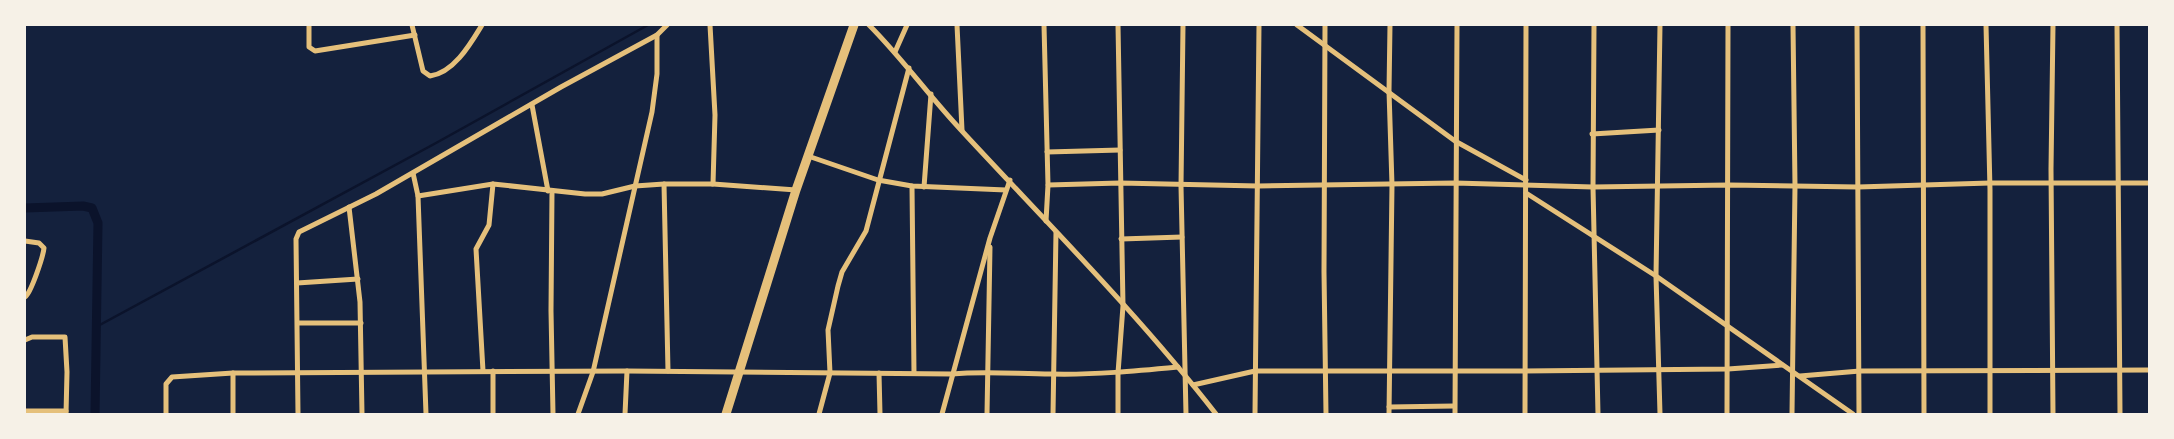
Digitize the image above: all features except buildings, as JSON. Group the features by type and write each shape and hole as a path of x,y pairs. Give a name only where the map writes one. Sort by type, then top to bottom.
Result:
{"highway":[{"path":"726,414 796,190 854,25"}],"street":[{"path":"309,25 309,46 315,51 415,35"},
{"path":"412,25 424,73 435,75 452,64 468,46 482,25"},
{"path":"298,414 297,235 302,230 413,174 657,35 667,25"},
{"path":"710,25 715,115 714,184"},
{"path":"869,25 895,52 962,131 1010,180 1178,367 1216,414"},
{"path":"895,52 907,25"},
{"path":"957,25 962,131"},
{"path":"1044,25 1048,185 1046,221"},
{"path":"1118,25 1123,306 1118,373 1118,414"},
{"path":"1183,25 1181,186 1186,414"},
{"path":"1255,414 1259,25"},
{"path":"1297,25 1455,141 1526,183"},
{"path":"1326,25 1324,185 1326,414"},
{"path":"1389,414 1388,372 1392,185 1389,91 1390,25"},
{"path":"1455,414 1453,372 1457,25"},
{"path":"1525,414 1526,25"},
{"path":"1594,25 1592,134 1598,414"},
{"path":"1660,25 1660,130 1656,276 1660,414"},
{"path":"1728,25 1728,414"},
{"path":"1792,414 1795,186 1793,25"},
{"path":"1857,25 1859,414"},
{"path":"1923,25 1922,370 1924,414"},
{"path":"1986,25 1990,183 1990,414"},
{"path":"2053,25 2051,183 2054,414"},
{"path":"2117,25 2120,182 2120,414"},
{"path":"578,414 593,372 654,101 657,35"},
{"path":"819,414 830,373 828,330 836,294 842,272 866,230 909,68"},
{"path":"924,187 931,94"},
{"path":"532,105 550,192 553,414"},
{"path":"1592,134 1660,130"},
{"path":"1047,152 1120,150"},
{"path":"808,156 878,180 912,186 1006,190"},
{"path":"413,174 418,196 426,414"},
{"path":"942,414 990,238 1010,180"},
{"path":"1048,185 1120,183 1181,186 1258,186 1526,183 1593,187 1729,185 1858,188 1990,183 2149,183"},
{"path":"418,196 494,184 550,192 602,194 635,186 664,184 714,184 796,190"},
{"path":"483,371 476,248 489,225 494,184"},
{"path":"664,184 668,371"},
{"path":"912,186 914,373"},
{"path":"1526,193 1656,276 1853,414"},
{"path":"348,207 358,279 361,323 362,414"},
{"path":"1053,414 1052,374 1056,232"},
{"path":"1121,239 1182,237"},
{"path":"987,414 990,238"},
{"path":"25,241 39,243 44,248 43,258 29,294 25,297"},
{"path":"25,278 34,278"},
{"path":"297,283 358,279"},
{"path":"298,323 361,323"},
{"path":"25,340 32,337 65,337 67,372 66,413 25,411"},
{"path":"1193,385 1255,371 1453,372 1728,368 1782,365"},
{"path":"166,414 166,384 172,378 233,373 738,371 952,374 987,371 1052,374 1118,373 1178,367"},
{"path":"1799,376 1860,371 2149,370"},
{"path":"492,414 493,371"},
{"path":"625,414 627,371"},
{"path":"233,373 233,414"},
{"path":"879,373 880,414"},
{"path":"1389,407 1454,406"}],"waterway":[{"path":"96,327 436,143 648,25"},
{"path":"25,208 83,206 92,208 98,223 95,414"}]}
